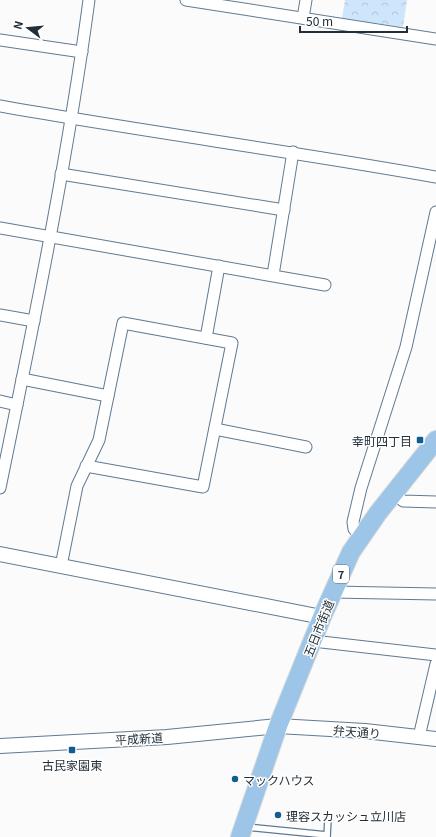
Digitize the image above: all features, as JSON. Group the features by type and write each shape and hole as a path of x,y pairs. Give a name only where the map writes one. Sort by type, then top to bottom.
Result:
{"main road":[{"name":"五日市街道","path":"242,832 278,726 322,617 351,552 361,536 394,493 435,443"}],"street":[{"path":"0,488 51,238 82,52 89,0"},
{"path":"186,0 436,39"},
{"path":"303,18 306,0"},
{"path":"0,40 82,52"},
{"path":"0,106 293,152 436,177"},
{"path":"273,275 293,152"},
{"path":"61,174 284,210"},
{"path":"361,536 354,529 353,522 360,488 406,347 436,212"},
{"path":"0,228 325,284"},
{"path":"206,338 219,266"},
{"path":"0,315 34,321"},
{"path":"61,566 77,486 86,466 99,440 123,323 232,343 203,487 86,466"},
{"path":"22,379 108,396"},
{"path":"0,402 17,405"},
{"path":"215,429 306,447"},
{"path":"394,493 403,501 436,502"},
{"path":"0,554 322,617"},
{"path":"333,592 436,594"},
{"path":"313,642 436,655"},
{"path":"418,737 436,664"},
{"name":"弁天通り","path":"278,726 365,731 436,739"},
{"name":"平成新道","path":"0,746 167,737 278,726"}],"lane":[{"path":"242,832 327,836 328,819"}],"green space":[{"path":"345,0 407,0 403,27 342,18"}],"place":[{"name":"幸町四丁目","path":"420,440"},
{"name":"古民家園東","path":"72,750"},
{"name":"マックハウス","path":"235,779"},
{"name":"理容スカッシュ立川店","path":"278,815"}]}
